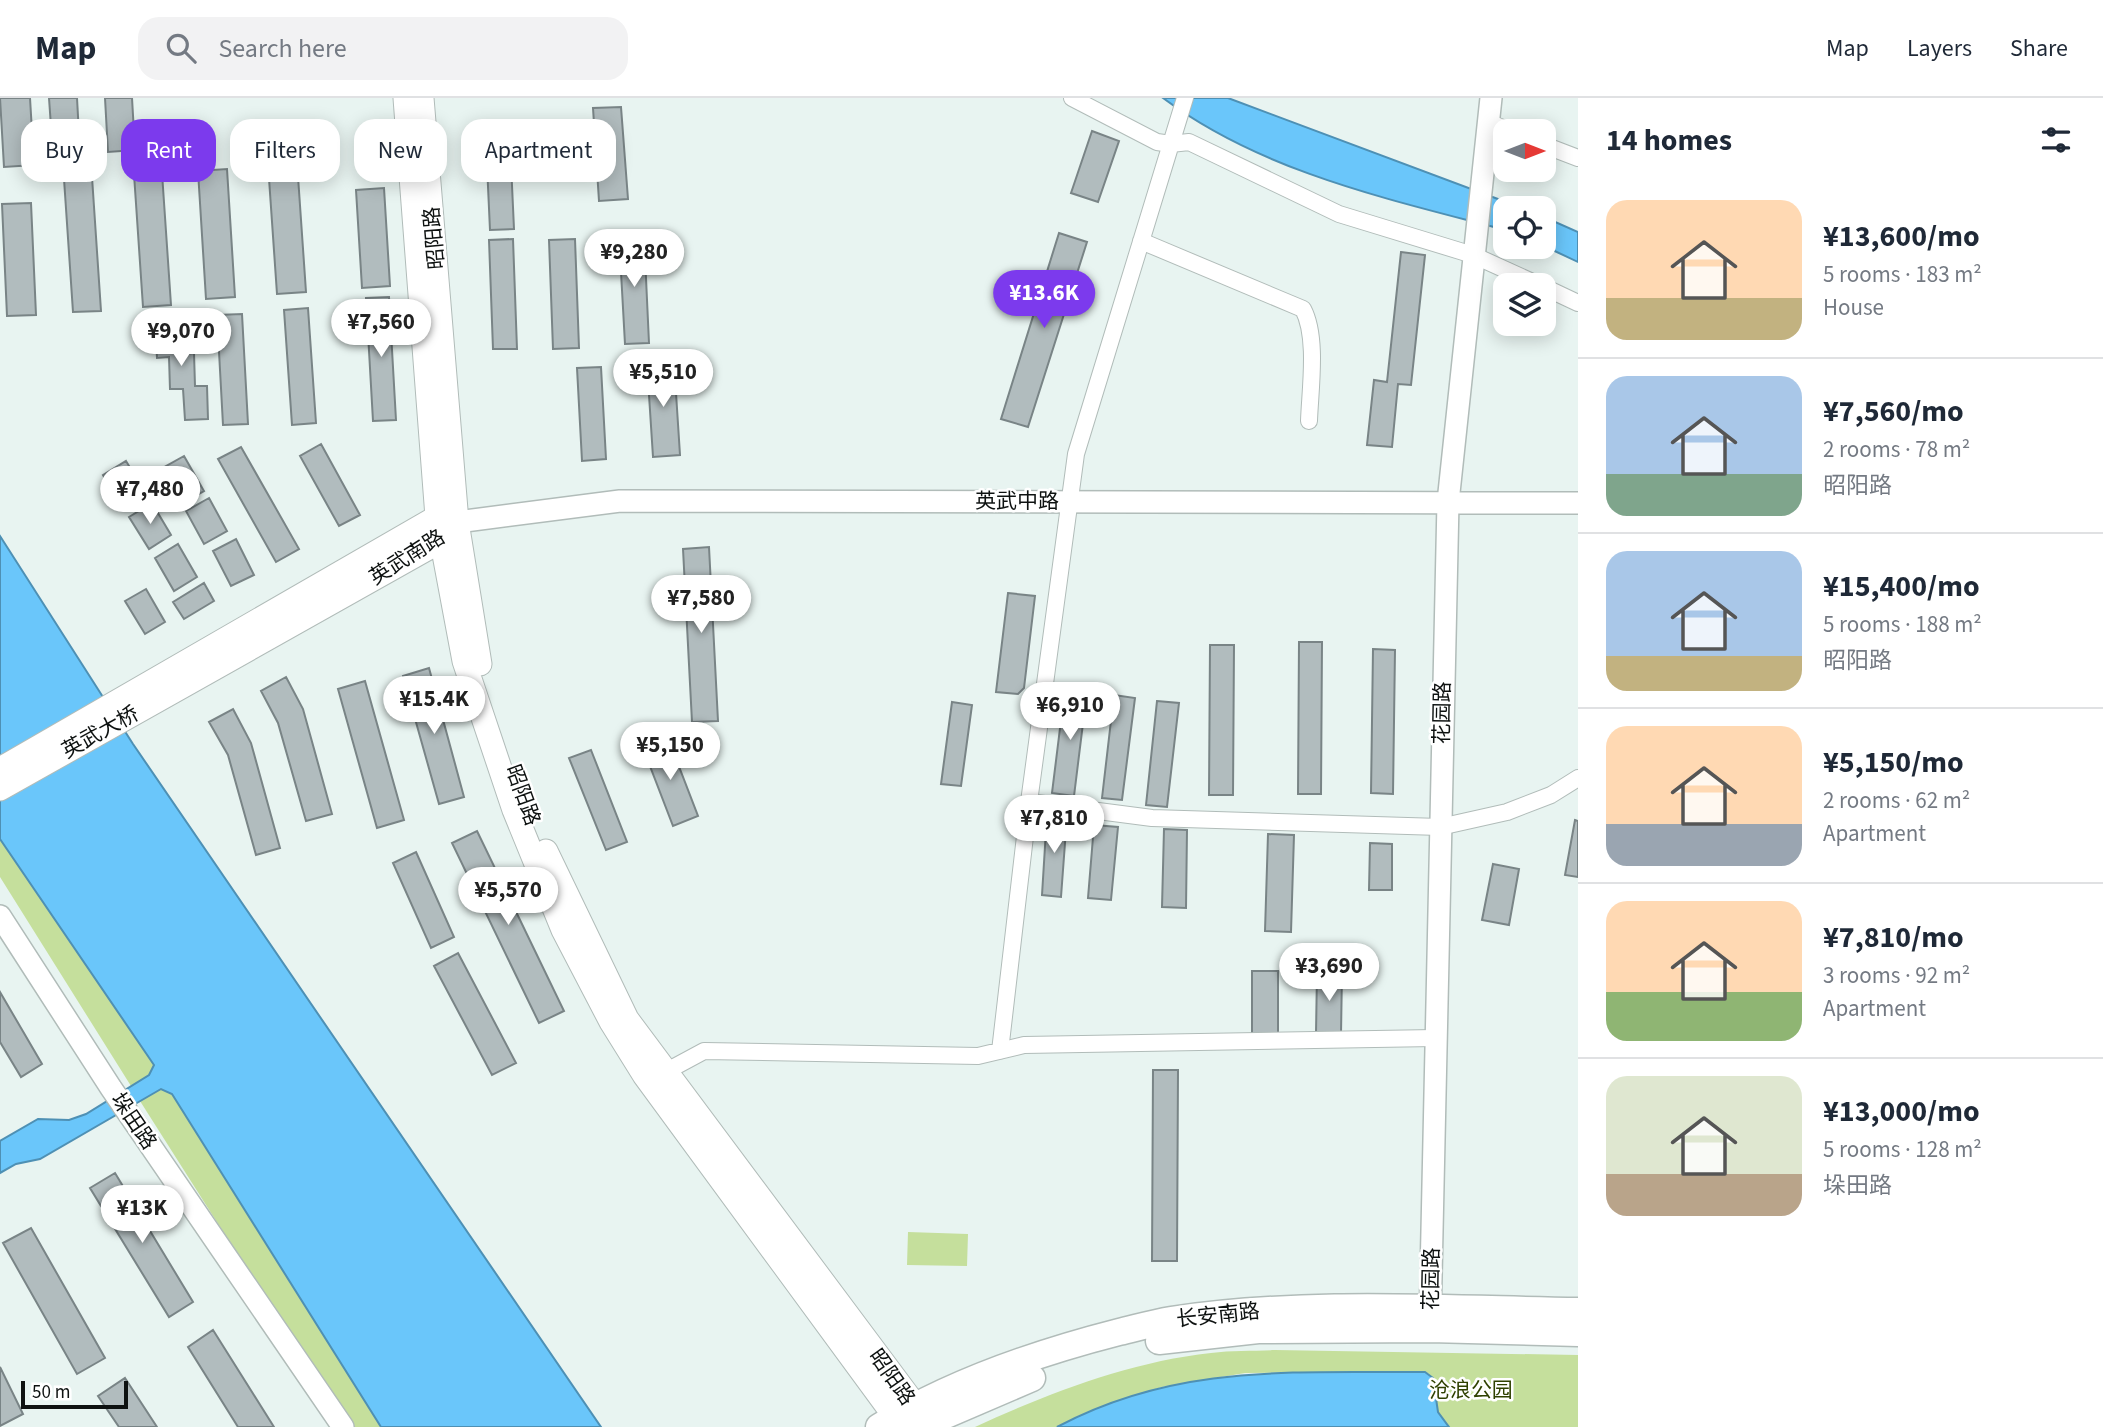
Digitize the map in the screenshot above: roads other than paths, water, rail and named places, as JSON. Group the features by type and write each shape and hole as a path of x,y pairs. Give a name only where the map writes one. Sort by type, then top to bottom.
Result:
{"main road":[{"name":"昭阳路","path":"405,98 447,520 479,660 526,808 627,1019 907,1421"},
{"name":"昭阳路","path":"422,98 447,520 441,541 464,661 514,810 563,930 611,1022 644,1075 907,1421"},
{"name":"英武南路","path":"197,667 447,520"},
{"name":"英武南路","path":"197,667 441,541"},
{"name":"英武大桥","path":"0,769 197,667"},
{"name":"英武大桥","path":"0,789 197,667"},
{"name":"长安南路","path":"907,1421 998,1371 1082,1342 1169,1320 1268,1310 1430,1319 1578,1333"},
{"name":"长安南路","path":"1430,1319 1578,1311"}],"street":[{"path":"1072,98 1157,142 1189,142 1339,214 1474,246 1519,273"},
{"path":"1000,1051 1029,802 1076,454 1185,98"},
{"name":"花园路","path":"1430,1319 1448,502 1491,98"},
{"path":"1488,122 1493,124"},
{"path":"1556,150 1578,158"},
{"path":"1141,241 1303,309 1309,320 1311,343 1309,421"},
{"path":"1556,293 1578,303"},
{"name":"英武中路","path":"447,520 620,501 1578,503"},
{"path":"1029,802 1152,818 1440,827 1507,812 1551,795 1578,778"},
{"name":"垛田路","path":"0,916 111,1088 343,1427"},
{"path":"665,1072 704,1051 978,1056 1024,1045 1435,1038"}],"water":[{"path":"1163,98 1228,98 1493,197 1493,227 1327,180 1284,164 1201,124"},
{"path":"1556,222 1578,232 1578,262 1556,252"},
{"path":"0,536 133,744 601,1427 381,1427 172,1094 161,1089 40,1159 16,1164 0,1173 0,1141 38,1119 69,1120 86,1114 149,1075 154,1065 0,839"},
{"path":"1425,1372 1433,1378 1438,1412 1449,1427 1057,1427 1102,1406 1192,1382 1283,1373"}],"park label":[{"name":"沧浪公园","path":"1471,1390"}]}
